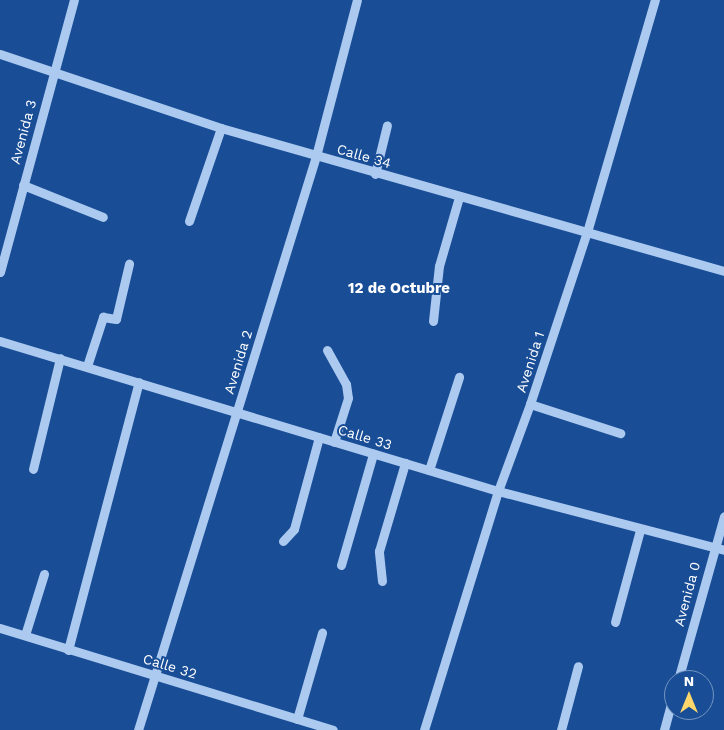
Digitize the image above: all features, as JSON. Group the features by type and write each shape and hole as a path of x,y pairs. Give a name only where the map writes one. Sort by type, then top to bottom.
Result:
{"street":[{"name":"Avenida 3","path":"0,272 53,70 74,0"},
{"name":"Avenida 2","path":"138,730 316,156 358,0"},
{"name":"Avenida 1","path":"424,730 498,491 530,404 587,232 655,0"},
{"name":"Calle 34","path":"0,54 53,70 221,128 375,174 724,271"},
{"path":"375,174 387,125"},
{"path":"189,221 221,128"},
{"path":"23,186 103,217"},
{"path":"433,322 439,266 459,197"},
{"path":"88,366 103,317 116,319 130,264"},
{"name":"Calle 33","path":"0,340 498,491 640,530 724,550"},
{"path":"327,350 346,384 348,398 334,442"},
{"path":"33,469 60,358"},
{"path":"429,470 459,377"},
{"path":"68,650 138,382"},
{"path":"530,404 620,433"},
{"path":"283,541 294,529 319,437"},
{"path":"341,564 373,454"},
{"path":"382,581 379,551 405,463"},
{"name":"Avenida 0","path":"681,670 724,516"},
{"path":"615,622 640,530"},
{"path":"25,635 44,574"},
{"name":"Calle 32","path":"0,628 333,730"},
{"path":"297,719 322,633"},
{"path":"561,730 578,666"}],"district":[{"name":"12 de Octubre","path":"399,289"}]}
